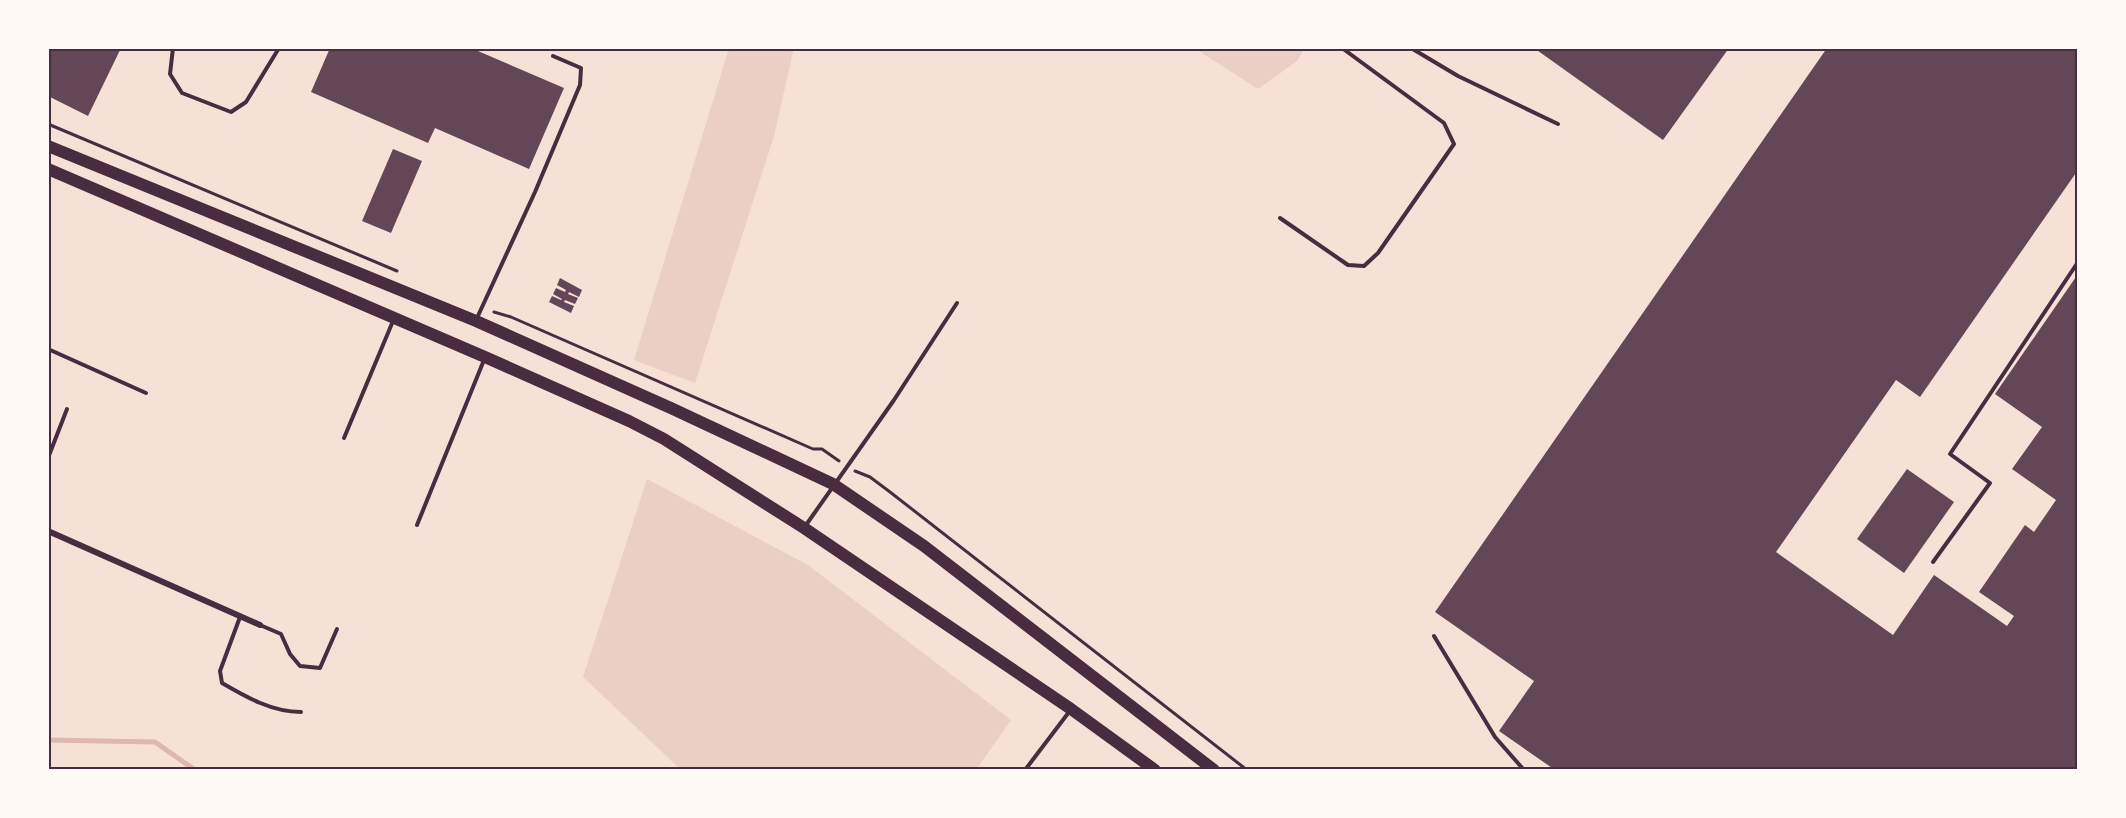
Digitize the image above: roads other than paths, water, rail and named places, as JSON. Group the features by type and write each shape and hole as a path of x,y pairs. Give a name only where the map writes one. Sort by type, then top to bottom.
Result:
{"highway":[{"path":"48,146 476,321 673,408 833,484 924,546 1214,770"},
{"path":"48,169 485,357 664,439 804,528 1071,709 1155,770"}],"street":[{"path":"48,531 261,625"}],"lane":[{"path":"172,48 170,74 182,93 231,112 246,102 279,48"},
{"path":"1280,218 1348,265 1364,266 1378,254 1454,144 1444,123 1342,48"},
{"path":"1411,48 1458,76 1558,124"},
{"path":"476,321 535,192 580,85 581,68 553,56"},
{"path":"1933,562 1990,483 1950,453 2078,262"},
{"path":"804,528 894,400 957,303"},
{"path":"344,438 394,318"},
{"path":"48,349 146,393"},
{"path":"417,525 485,357"},
{"path":"48,458 67,409"},
{"path":"240,617 220,671 222,683 273,708 301,712"},
{"path":"261,625 281,634 290,654 300,666 320,668 337,629"},
{"path":"1434,636 1495,737 1524,770"},
{"path":"1025,770 1071,709"}],"waterway":[{"path":"48,740 155,742 195,770"}]}
